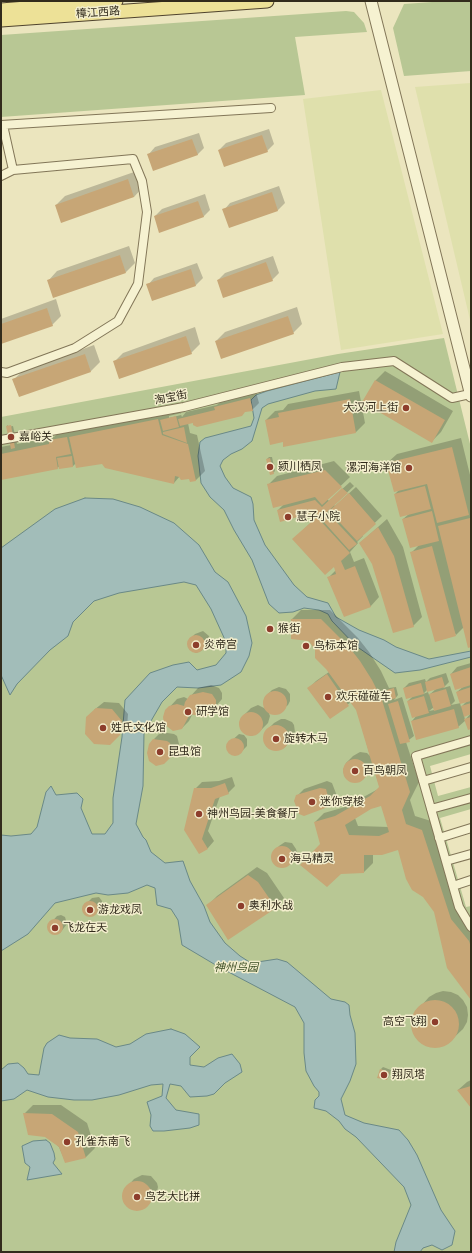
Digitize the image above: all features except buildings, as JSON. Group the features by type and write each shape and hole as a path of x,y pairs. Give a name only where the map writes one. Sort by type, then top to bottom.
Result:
{"main road":[{"name":"樟江西路","path":"1,10 116,1"},
{"name":"樟江西路","path":"1,20 267,1"}],"street":[{"path":"371,1 467,359 471,395"},
{"path":"13,170 2,125 271,108"},
{"path":"1,176 13,170 132,159 142,181 147,212 138,284 118,321 75,348 7,373 1,372"},
{"name":"淘宝街","path":"1,440 184,407 342,367 394,361 452,398 471,395"},
{"path":"470,925 459,907 416,756 471,740"},
{"path":"423,781 471,767"},
{"path":"431,809 471,798"},
{"path":"439,838 471,828"},
{"path":"446,862 471,854"},
{"path":"453,886 471,880"}],"green space":[{"path":"471,1 471,71 404,76 393,28 404,4"},
{"path":"346,11 354,12 364,23 367,32 295,37 305,95 1,117 1,35"},
{"path":"471,83 471,324 415,87"},
{"path":"381,90 443,334 341,350 303,99"},
{"name":"神州鸟园","path":"444,338 471,448 471,754 430,766 438,796 471,787 471,809 440,818 466,907 471,906 471,1252 1,1252 1,417 338,354"}],"water":[{"path":"340,372 336,389 315,391 268,404 262,408 252,441 242,449 223,460 220,466 225,477 233,488 251,497 254,520 265,545 294,585 307,597 328,603 336,617 359,630 384,640 396,647 429,659 471,651 471,657 420,670 395,673 356,646 332,621 328,614 319,610 304,608 293,612 279,613 269,604 252,560 224,510 210,497 201,483 198,456 200,442 205,438 251,426 254,418 251,400 256,395"},
{"path":"85,498 113,499 140,507 174,523 199,545 215,572 228,582 246,616 252,643 249,656 241,672 221,685 198,688 177,687 162,702 144,733 143,786 136,824 146,840 151,852 165,863 183,861 190,881 204,906 210,922 225,943 240,956 251,963 277,959 287,962 331,999 345,1002 349,1005 355,1033 356,1064 341,1099 345,1115 364,1123 399,1130 408,1140 417,1155 441,1210 455,1231 452,1245 442,1250 432,1245 423,1248 420,1252 394,1252 396,1242 411,1205 404,1187 356,1137 345,1129 339,1121 326,1111 314,1108 315,1100 319,1096 319,1092 306,1071 304,1053 304,1023 295,1007 219,967 182,945 178,920 171,909 157,905 155,888 147,885 128,893 108,895 96,893 55,903 28,934 1,951 1,835 11,836 31,834 37,827 46,792 51,786 56,795 77,793 83,799 81,808 92,834 105,834 113,823 113,798 122,737 125,700 150,673 173,665 189,662 197,670 216,665 226,653 226,642 211,609 196,585 184,582 119,593 94,601 73,622 68,636 50,650 17,684 10,695 1,675 1,548 55,509"},
{"path":"171,1029 185,1034 200,1047 190,1057 190,1065 204,1067 218,1058 232,1054 240,1064 242,1072 225,1083 214,1094 207,1096 190,1097 181,1086 170,1084 166,1098 176,1110 199,1114 199,1125 190,1128 153,1131 150,1126 151,1115 147,1102 162,1096 163,1084 151,1085 119,1095 92,1100 74,1100 48,1097 27,1090 14,1099 1,1101 1,1070 8,1064 18,1063 28,1074 39,1075 44,1048 47,1043 59,1035 70,1038 97,1039 116,1047 130,1044 146,1034"},
{"path":"46,1140 50,1143 54,1153 55,1159 53,1163 62,1174 27,1180 30,1167 25,1163 22,1146 33,1141"}],"place":[{"name":"大汉河上街","path":"406,408"},
{"name":"嘉峪关","path":"11,437"},
{"name":"颍川栖凤","path":"270,467"},
{"name":"漯河海洋馆","path":"409,468"},
{"name":"慧子小院","path":"288,517"},
{"name":"猴街","path":"270,629"},
{"name":"炎帝宫","path":"196,645"},
{"name":"鸟标本馆","path":"306,646"},
{"name":"欢乐碰碰车","path":"328,697"},
{"name":"研学馆","path":"188,712"},
{"name":"姓氏文化馆","path":"103,728"},
{"name":"旋转木马","path":"276,739"},
{"name":"昆虫馆","path":"160,752"},
{"name":"百鸟朝凤","path":"355,771"},
{"name":"迷你穿梭","path":"312,802"},
{"name":"神州鸟园-美食餐厅","path":"199,814"},
{"name":"海马精灵","path":"282,859"},
{"name":"奥利水战","path":"241,906"},
{"name":"游龙戏凤","path":"90,910"},
{"name":"飞龙在天","path":"55,928"},
{"name":"高空飞翔","path":"435,1022"},
{"name":"翔凤塔","path":"384,1075"},
{"name":"孔雀东南飞","path":"67,1142"},
{"name":"鸟艺大比拼","path":"137,1197"}]}
